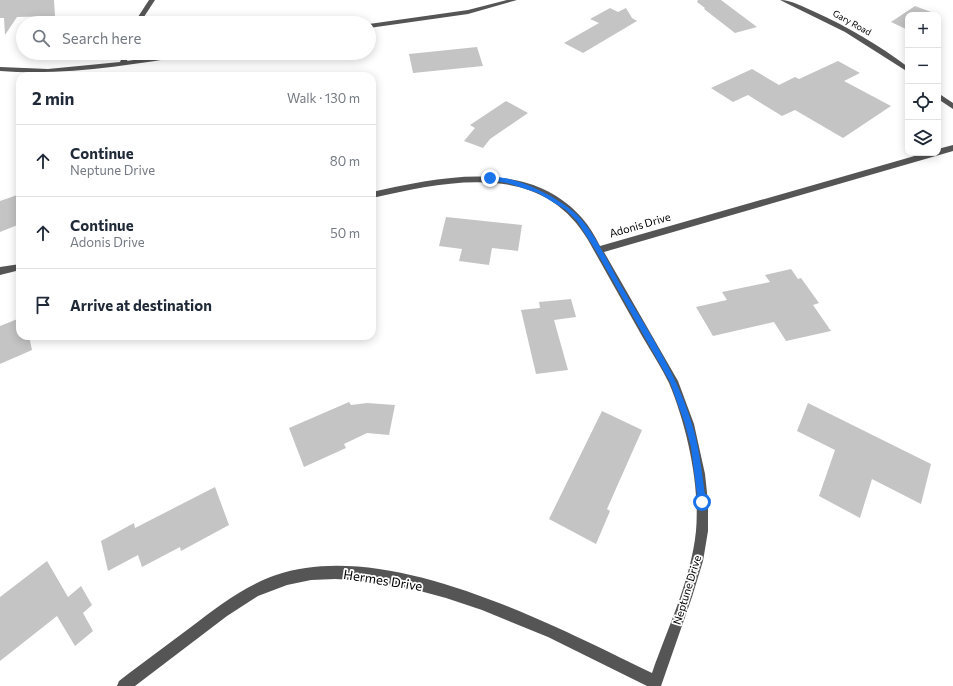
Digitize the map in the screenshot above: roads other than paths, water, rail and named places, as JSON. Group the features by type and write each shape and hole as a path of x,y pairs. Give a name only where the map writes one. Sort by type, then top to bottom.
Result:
{"street":[{"path":"142,16 152,0"},
{"path":"376,25 468,12 514,0"},
{"name":"Gary Road","path":"783,0 846,30 905,68"},
{"path":"0,69 48,71 144,60"},
{"path":"941,97 953,107"},
{"path":"941,151 953,148"},
{"name":"Adonis Drive","path":"598,250 924,156"},
{"path":"376,194 462,178 490,178 507,181 540,192 568,209 579,220 598,250"},
{"name":"Neptune Drive","path":"598,250 673,381 689,424 699,474 702,502 702,531 697,561 686,597 655,684"},
{"path":"0,271 16,268"},
{"name":"Hermes Drive","path":"124,686 225,609 258,590 294,576 335,573 382,577 410,582 484,603 527,621 655,684"}]}
